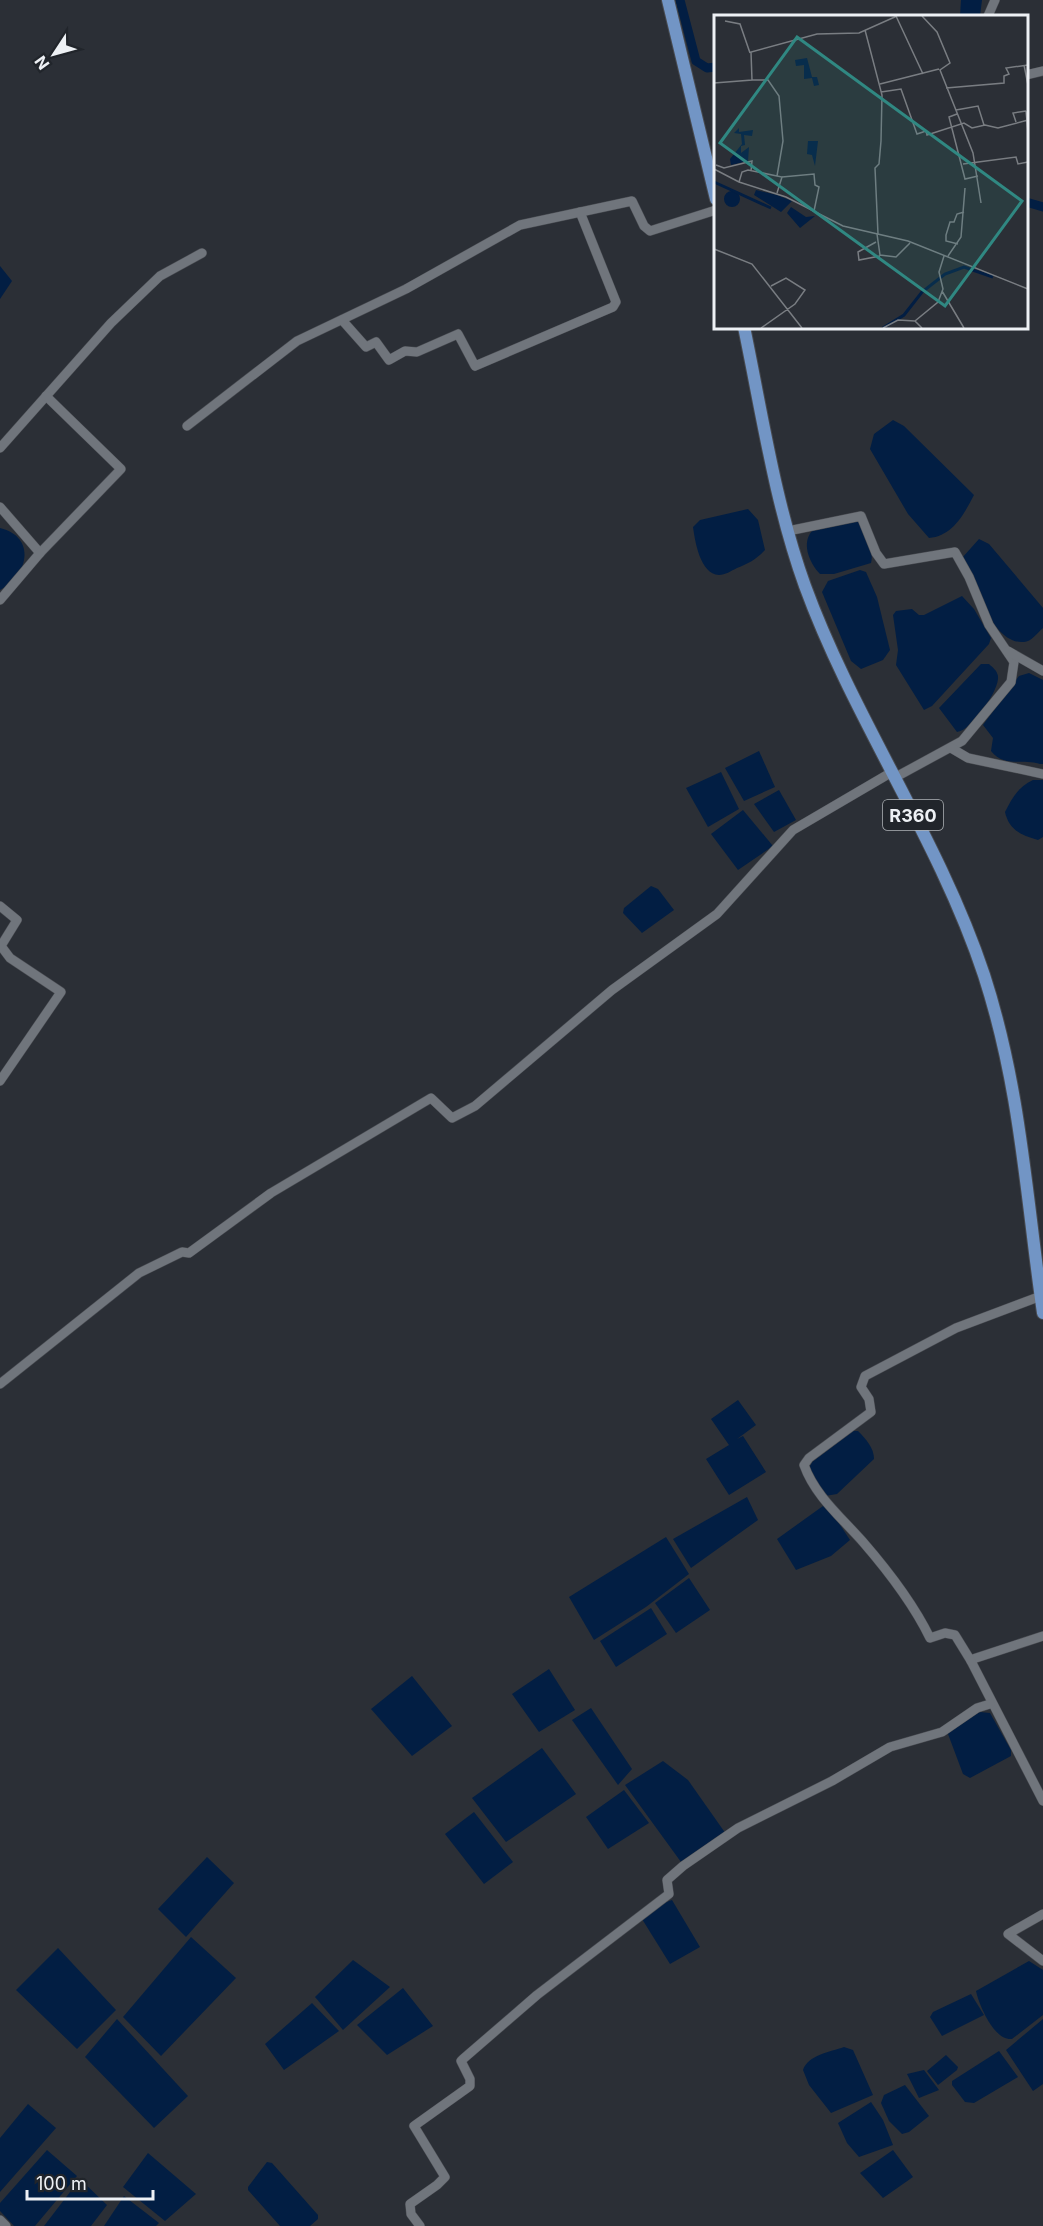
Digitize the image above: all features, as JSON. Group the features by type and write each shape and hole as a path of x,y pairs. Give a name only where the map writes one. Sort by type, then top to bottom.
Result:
{"main road":[{"path":"668,0 714,191"},
{"name":"R360","path":"744,328 788,531 805,586 963,920 997,1017 1010,1068 1027,1168 1043,1313"}],"street":[{"path":"988,15 995,0"},
{"path":"1028,75 1043,71"},
{"path":"187,426 297,341 406,289 520,225 632,201 644,226 650,231 714,211"},
{"path":"342,320 366,347 376,342 389,360 405,351 417,352 458,334 475,366 577,325 613,307 616,302 580,212"},
{"path":"0,448 111,323 160,276 202,253"},
{"path":"0,600 40,553 121,469 46,396"},
{"path":"0,507 40,553"},
{"path":"0,1384 139,1273 182,1252 189,1253 271,1193 431,1098 452,1118 475,1106 612,990 717,914 793,830 893,775 951,748 976,727 1011,682 1014,662 989,625 969,577 954,552 884,564 876,553 861,516 788,531"},
{"path":"1006,650 1043,671"},
{"path":"951,748 968,758 1043,774"},
{"path":"0,906 17,920 1,946 10,958 61,992 0,1081"},
{"path":"1041,1296 956,1328 865,1376 861,1387 868,1398 872,1412 809,1458 804,1465 813,1486 865,1544 917,1611 930,1638 945,1633 954,1635 971,1662 990,1704 1043,1801"},
{"path":"971,1662 973,1659 1043,1636"},
{"path":"420,2226 411,2214 410,2204 437,2185 444,2176 414,2126 470,2086 461,2061 463,2059 537,1995 669,1894 668,1880 682,1866 738,1828 832,1781 890,1747 942,1732 977,1708 990,1704"},
{"path":"1043,1914 1008,1934 1043,1961"},
{"path":"0,2220 6,2226"}],"water":[{"path":"961,0 982,0 980,15 960,15"},
{"path":"0,266 12,281 0,299"},
{"path":"893,420 904,426 974,495 957,523 945,533 929,538 908,514 870,449 874,434"},
{"path":"748,509 758,520 765,550 752,561 728,573 719,575 713,573 703,563 693,527 700,520"},
{"path":"858,520 869,540 872,553 871,563 834,574 820,574 812,564 808,552 807,540 810,534 814,529"},
{"path":"0,528 12,533 20,540 24,548 24,557 17,576 0,590"},
{"path":"979,539 989,544 1043,608 1043,628 1029,640 1024,642 1013,640 1002,633 985,610 962,558"},
{"path":"860,570 866,572 877,597 890,650 883,660 861,669 851,661 822,592 828,581"},
{"path":"962,596 974,609 991,638 989,644 932,706 924,710 896,665 898,650 893,615 896,611 912,609 919,615 924,615"},
{"path":"981,664 989,664 997,672 994,691 977,718 963,730 957,732 939,708"},
{"path":"1029,673 1043,680 1043,764 1007,761 996,756 991,751 993,738 983,725 1019,676"},
{"path":"759,751 775,787 744,801 725,768"},
{"path":"721,772 739,809 708,827 686,788"},
{"path":"1033,780 1043,780 1043,837 1038,840 1017,831 1009,823 1005,812 1016,793"},
{"path":"779,790 796,820 774,832 754,804"},
{"path":"743,810 773,846 738,870 711,834"},
{"path":"651,886 658,889 674,910 642,933 623,913 624,908"},
{"path":"738,1400 756,1425 737,1439 743,1436 766,1472 729,1495 706,1459 729,1445 711,1419"},
{"path":"853,1431 858,1431 867,1440 873,1451 874,1459 837,1494 825,1496 809,1468 812,1462"},
{"path":"747,1497 758,1520 691,1568 673,1539"},
{"path":"823,1506 831,1511 850,1540 831,1556 796,1570 777,1539"},
{"path":"666,1537 689,1574 646,1607 594,1640 569,1597"},
{"path":"689,1578 710,1610 676,1633 655,1603"},
{"path":"651,1608 667,1634 616,1667 600,1641"},
{"path":"549,1669 575,1710 539,1732 512,1694"},
{"path":"412,1676 452,1726 412,1756 371,1709"},
{"path":"591,1708 632,1769 618,1785 572,1720"},
{"path":"980,1712 990,1713 1011,1750 1011,1756 970,1778 963,1774 948,1734 949,1730"},
{"path":"542,1748 576,1794 506,1842 472,1798"},
{"path":"663,1761 688,1780 726,1834 681,1862 625,1785"},
{"path":"624,1790 649,1823 608,1849 586,1817"},
{"path":"474,1812 513,1862 484,1884 445,1834"},
{"path":"207,1857 234,1883 186,1937 158,1909"},
{"path":"672,1900 700,1947 670,1964 642,1919 656,1906"},
{"path":"191,1937 236,1978 161,2056 123,2017"},
{"path":"58,1948 116,2010 77,2049 16,1990"},
{"path":"353,1960 390,1987 343,2030 315,1997"},
{"path":"1029,1961 1043,1970 1043,2015 1012,2039 1005,2038 988,2021 976,1991"},
{"path":"403,1988 433,2026 387,2055 357,2025"},
{"path":"971,1994 984,2015 942,2036 930,2017 933,2012"},
{"path":"312,2003 339,2031 284,2070 265,2044"},
{"path":"117,2019 188,2096 154,2128 85,2057"},
{"path":"1043,2019 1043,2084 1033,2091 1006,2050"},
{"path":"844,2047 853,2050 873,2095 831,2113 809,2085 803,2070 814,2057"},
{"path":"999,2051 1018,2077 974,2103 965,2102 952,2085 952,2081"},
{"path":"946,2055 958,2067 938,2085 927,2071"},
{"path":"924,2070 939,2090 919,2098 907,2074"},
{"path":"905,2085 929,2116 909,2132 902,2134 889,2121 881,2103 884,2095"},
{"path":"871,2102 883,2120 893,2145 859,2157 847,2143 838,2123"},
{"path":"28,2104 56,2128 0,2192 0,2138"},
{"path":"47,2150 77,2176 35,2226 14,2226 0,2211 0,2203"},
{"path":"893,2150 913,2177 883,2198 860,2173"},
{"path":"148,2153 196,2194 165,2221 123,2187"},
{"path":"267,2162 272,2163 318,2215 318,2219 310,2226 280,2226 248,2190"},
{"path":"80,2179 107,2205 91,2226 44,2226"},
{"path":"124,2196 159,2223 156,2226 104,2226"}],"waterway":[{"path":"680,0 696,61 707,68 714,67"},
{"path":"1028,203 1043,207"}]}
